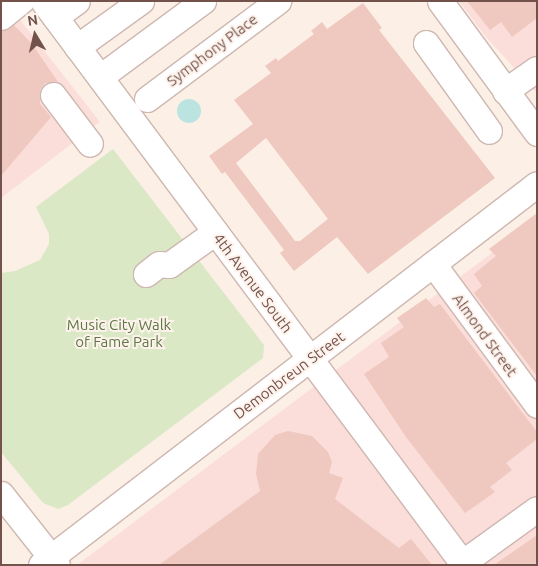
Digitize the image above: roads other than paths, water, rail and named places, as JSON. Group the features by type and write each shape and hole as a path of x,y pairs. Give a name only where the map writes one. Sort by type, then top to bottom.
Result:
{"street":[{"path":"1,17 21,1"},
{"path":"49,9 77,1"},
{"path":"77,47 141,1"},
{"path":"100,78 202,1"},
{"name":"Symphony Place","path":"147,98 278,1"},
{"path":"440,1 537,133"},
{"name":"4th Avenue South","path":"49,9 463,564"},
{"path":"426,43 489,132"},
{"path":"452,80 482,58"},
{"path":"506,90 536,69"},
{"path":"53,95 90,144"},
{"name":"Demonbreun Street","path":"49,562 537,184"},
{"path":"151,281 159,264 169,265 215,232"},
{"name":"Almond Street","path":"433,264 537,405"},
{"path":"1,494 49,562"},
{"path":"463,564 537,509"}],"water":[{"path":"189,99 198,102 201,111 198,120 189,123 180,120 177,111 180,102"}],"park label":[{"name":"Music City Walk of Fame Park","path":"119,332"}]}
